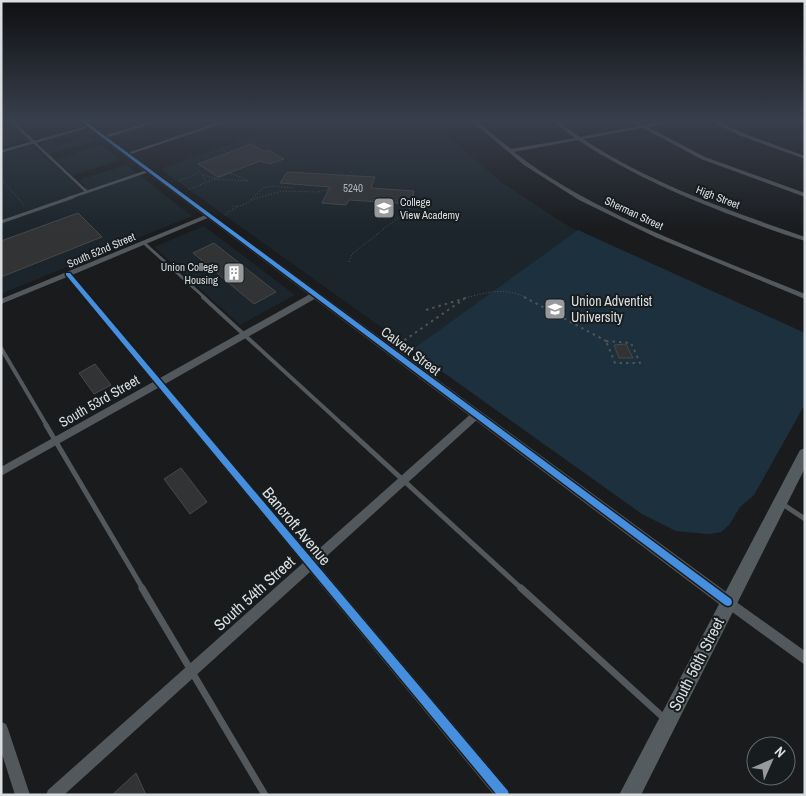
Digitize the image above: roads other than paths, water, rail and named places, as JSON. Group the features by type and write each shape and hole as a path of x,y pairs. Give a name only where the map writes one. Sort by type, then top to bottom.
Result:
{"main road":[{"name":"South 56th Street","path":"630,795 805,454"}],"street":[{"name":"Calvert Street","path":"129,156 805,659"},
{"name":"Sherman Street","path":"517,156 560,187 606,212 805,297"},
{"name":"High Street","path":"608,156 672,189 805,239"},
{"path":"699,156 805,195"},
{"name":"South 52nd Street","path":"1,302 208,216"},
{"name":"Bancroft Avenue","path":"68,274 504,795"},
{"name":"South 53rd Street","path":"1,472 315,295"},
{"name":"South 54th Street","path":"53,795 476,415"},
{"path":"1,729 23,795"}],"lane":[{"path":"49,156 87,192"},
{"path":"1,222 148,171"},
{"path":"144,243 667,721"},
{"path":"1,348 265,795"},
{"path":"779,503 805,518"}],"place":[{"name":"College View Academy","path":"384,208"},
{"name":"Union College Housing","path":"234,273"},
{"name":"Union Adventist University","path":"555,309"}]}
